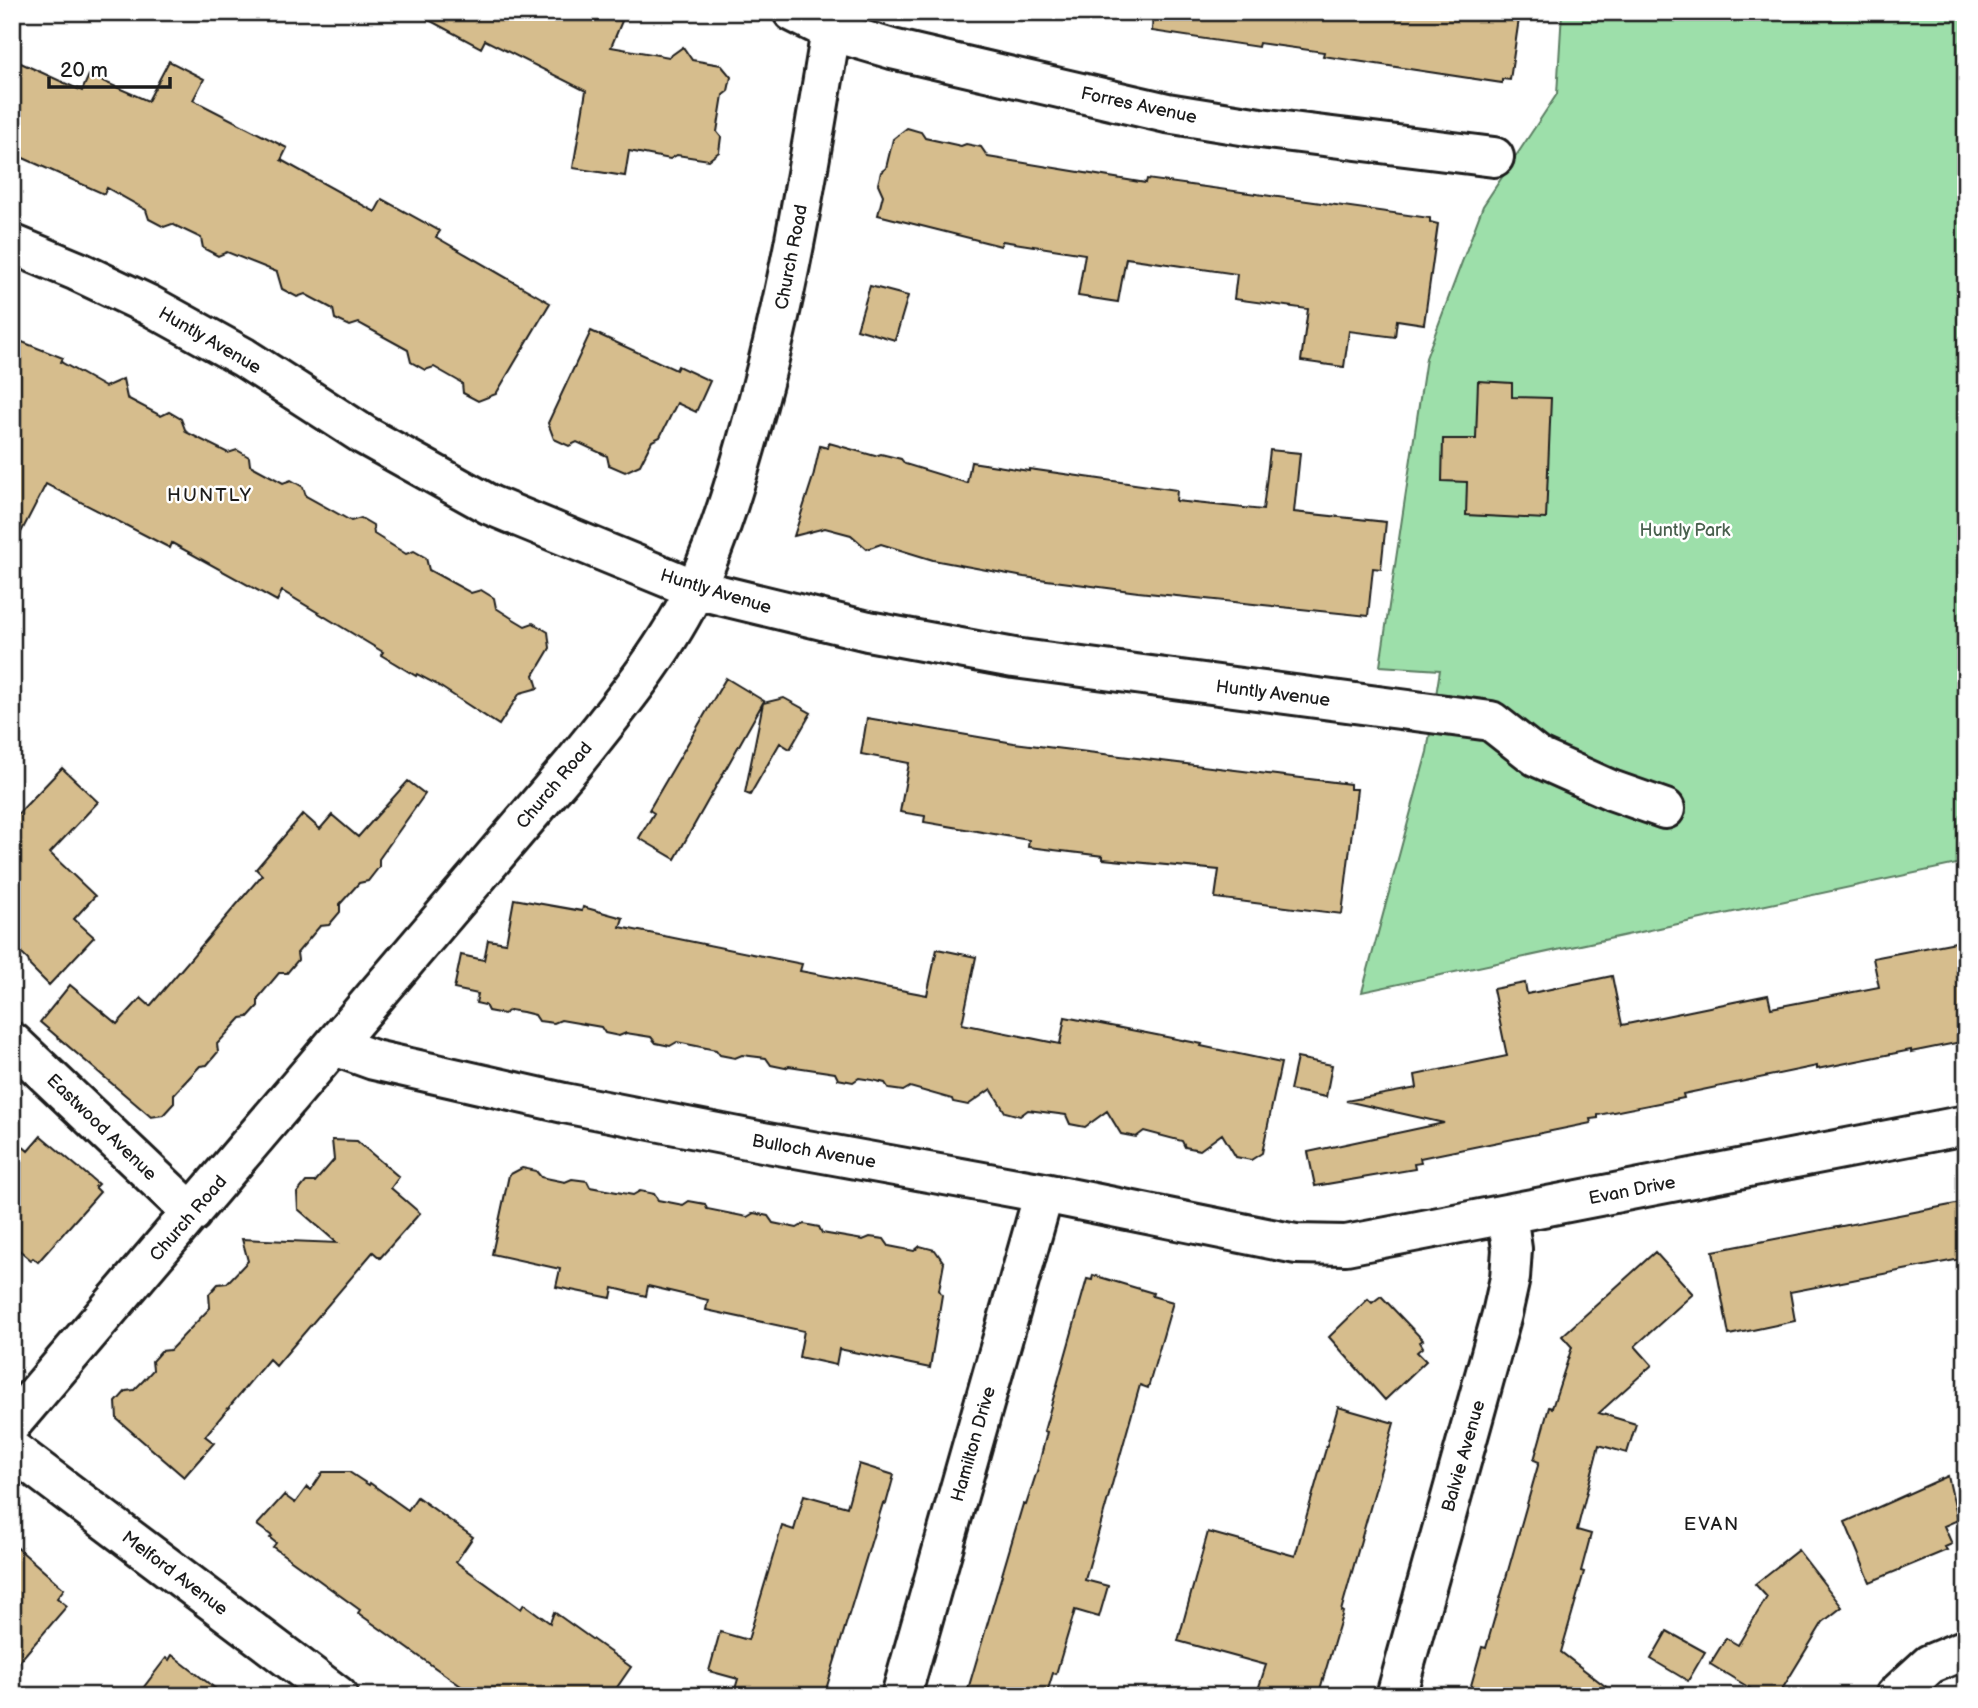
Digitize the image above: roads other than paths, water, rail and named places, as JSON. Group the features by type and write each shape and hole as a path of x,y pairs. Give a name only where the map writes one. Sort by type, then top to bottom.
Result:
{"street":[{"name":"Forres Avenue","path":"793,12 833,22 892,49 1167,113 1260,128 1494,157"},
{"name":"Church Road","path":"12,1423 573,764 621,704 664,643 695,589 717,537 736,483 771,359 833,22"},
{"name":"Huntly Avenue","path":"12,244 149,305 243,357 364,435 490,505 695,589 868,631 1014,658 1491,721 1537,757 1611,790 1665,809"},
{"name":"Eastwood Avenue","path":"12,1042 192,1213"},
{"name":"Bulloch Avenue","path":"335,1046 374,1060 564,1103 768,1143 1044,1192 1296,1244"},
{"name":"Evan Drive","path":"1296,1244 1346,1245 1966,1125"},
{"name":"Hamilton Drive","path":"901,1696 1044,1192"},
{"name":"Balvie Avenue","path":"1396,1696 1502,1314 1510,1278 1512,1249 1507,1214"},
{"name":"Melford Avenue","path":"12,1450 338,1696"},
{"path":"1895,1696 1930,1664 1966,1649"}],"district":[{"name":"HUNTLY","path":"210,494"},
{"name":"EVAN","path":"1712,1523"}],"park label":[{"name":"Huntly Park","path":"1685,530"}]}
